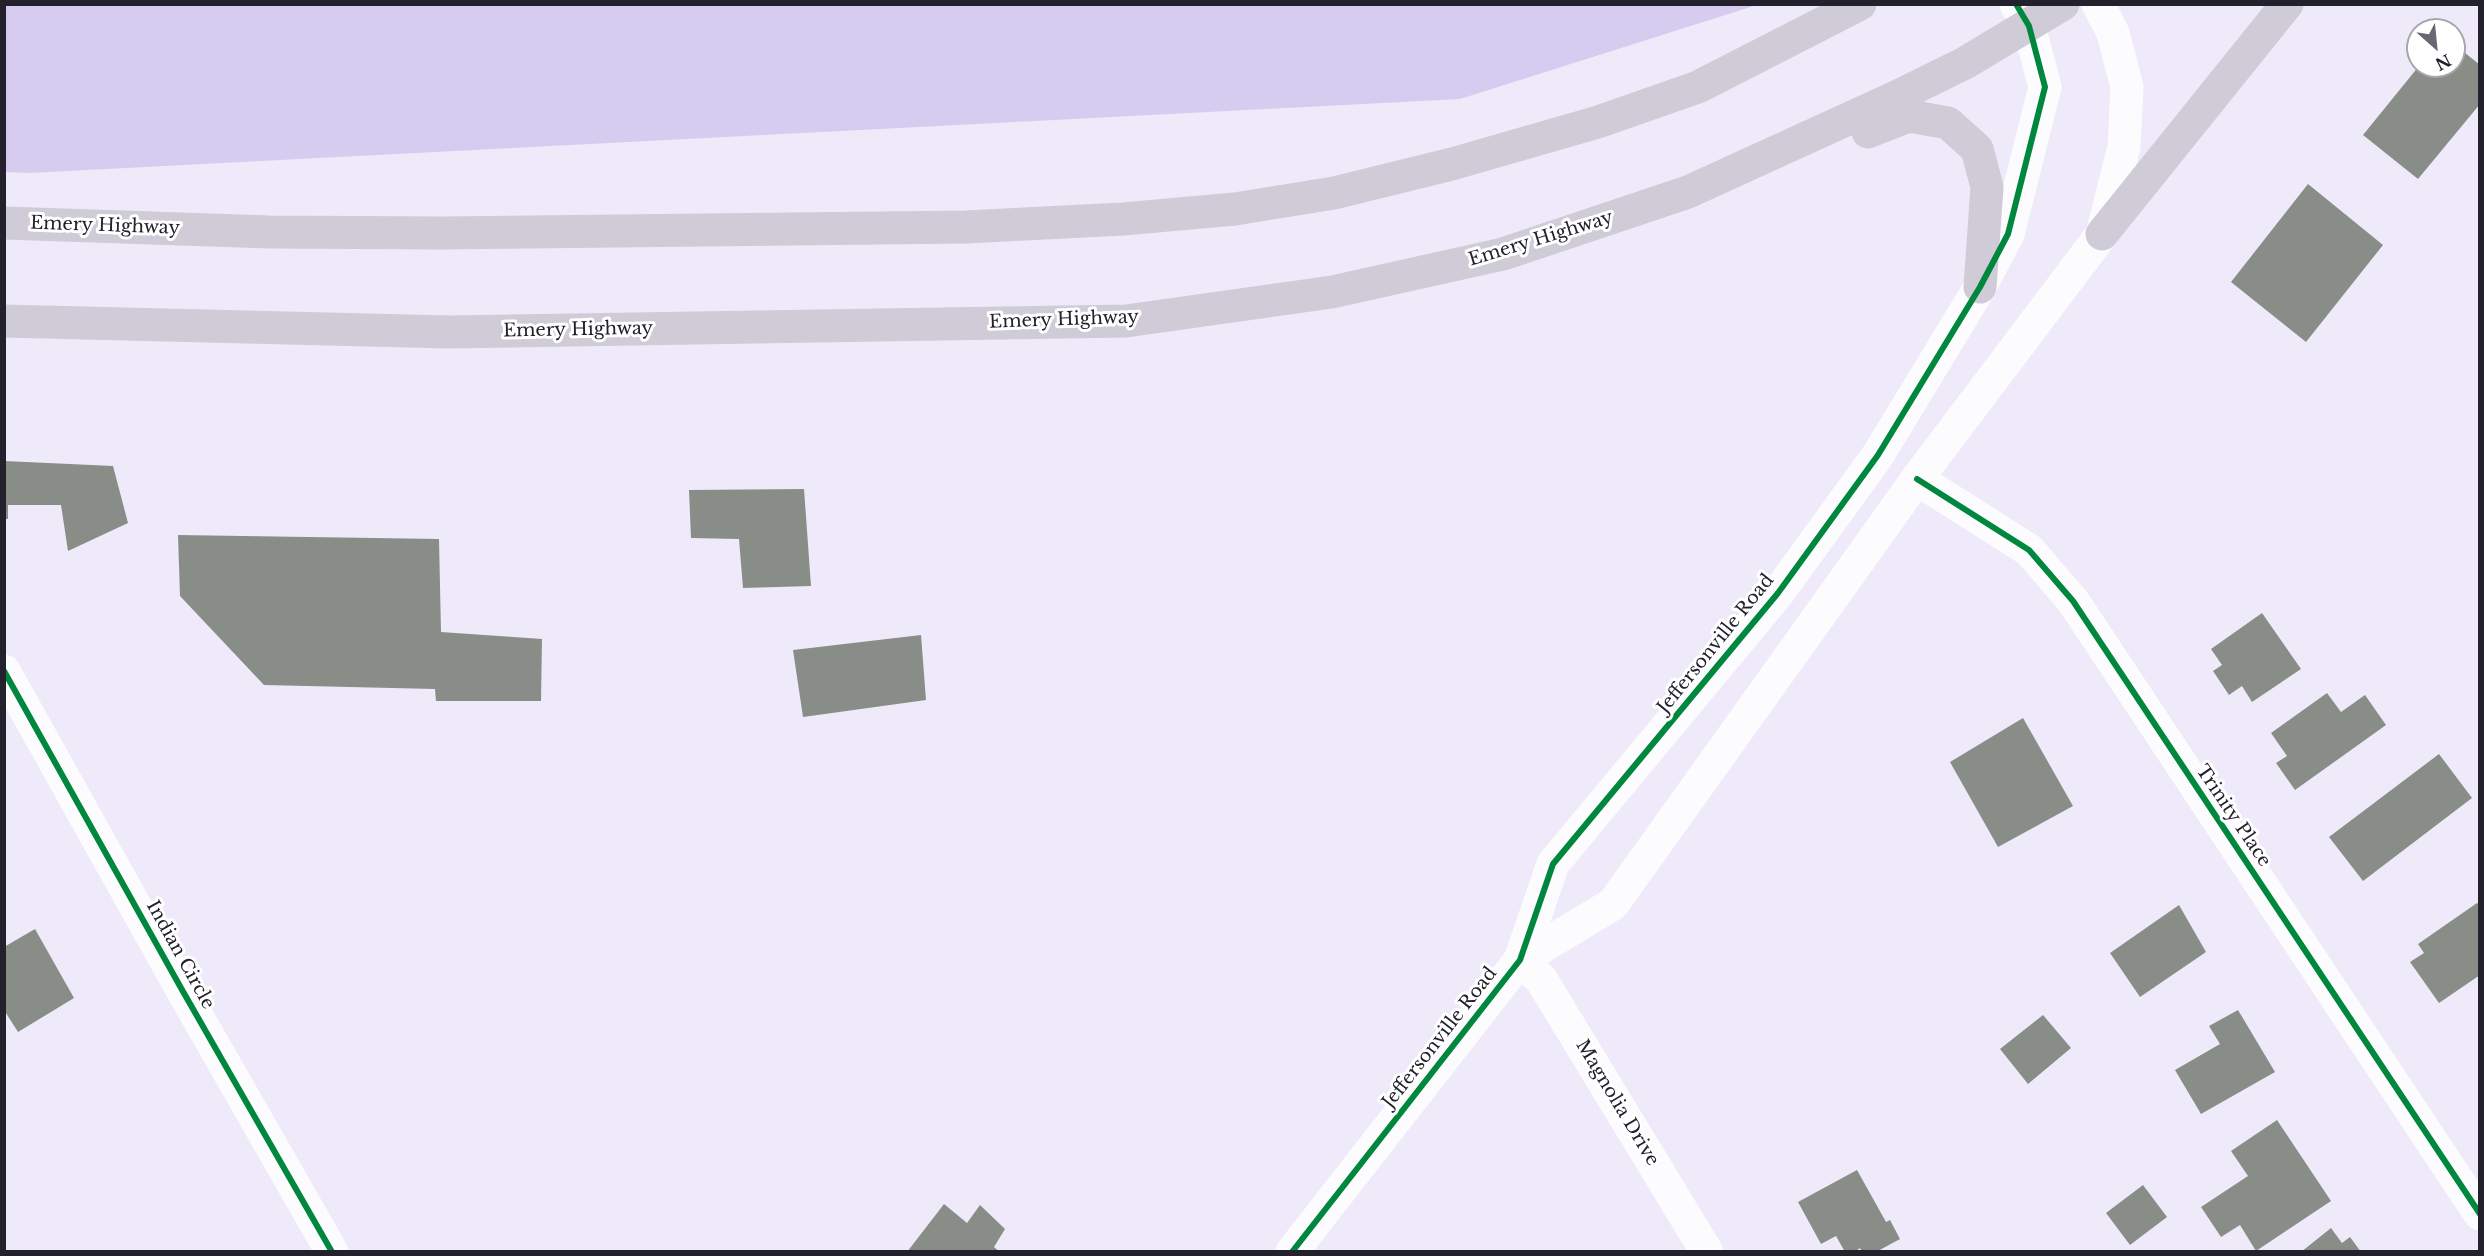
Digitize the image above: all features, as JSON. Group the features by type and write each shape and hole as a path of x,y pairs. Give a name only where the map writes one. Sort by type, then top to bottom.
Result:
{"highway":[{"name":"Emery Highway","path":"4,223 270,232 454,233 966,227 1123,219 1235,209 1355,188 1452,164 1598,122 1698,87 1860,4"},
{"name":"Emery Highway","path":"4,321 449,332 1126,321 1332,292 1503,254 1688,192 1955,68 2023,15 2063,4"},
{"path":"2102,234 2287,4"},
{"path":"1781,150 1844,142 1909,116 1948,123 1977,149 1987,187 1980,287"}],"street":[{"name":"Jeffersonville Road","path":"1520,960 1612,904 1917,478 2102,234 2124,147 2127,87 2113,33 2098,4"},
{"name":"Jeffersonville Road","path":"1292,1251 1520,960 1553,864 1778,593 1878,455 1980,287 2008,234 2045,87 2023,15"},
{"name":"Trinity Place","path":"1917,478 2029,550 2073,601 2480,1214"},
{"name":"Indian Circle","path":"4,671 181,988 332,1251"},
{"name":"Magnolia Drive","path":"1520,960 1541,979 1707,1251"}],"shaded area":[{"path":"5,4 1757,5 1460,99 29,173 5,172"}],"building":[{"path":"2466,54 2480,65 2480,104 2418,179 2363,135 2409,78 2466,78"},
{"path":"2308,184 2383,245 2306,342 2231,282"},
{"path":"4,461 113,466 128,523 68,551 61,505 8,505 8,519 4,519"},
{"path":"804,489 811,586 743,588 739,539 691,538 689,490"},
{"path":"178,535 439,539 441,632 542,639 541,701 436,701 435,689 264,685 180,596"},
{"path":"2262,613 2301,669 2252,702 2242,686 2229,695 2213,671 2222,665 2211,649"},
{"path":"921,635 926,700 803,717 793,650"},
{"path":"2327,693 2341,712 2365,695 2386,725 2295,790 2276,763 2287,756 2271,733"},
{"path":"2023,718 2073,806 1998,847 1950,762"},
{"path":"2439,754 2472,798 2363,881 2329,837"},
{"path":"2477,903 2480,906 2480,975 2439,1003 2410,962 2424,953 2418,944"},
{"path":"2179,905 2206,952 2140,997 2110,953"},
{"path":"35,929 74,998 18,1032 4,1010 4,947"},
{"path":"2238,1010 2275,1072 2201,1114 2175,1070 2220,1044 2209,1026"},
{"path":"2043,1015 2071,1048 2028,1084 2000,1049"},
{"path":"2277,1120 2331,1201 2256,1251 2240,1225 2221,1237 2201,1207 2248,1176 2231,1151"},
{"path":"1857,1170 1886,1222 1890,1220 1900,1239 1876,1252 1862,1252 1860,1248 1855,1252 1845,1252 1836,1236 1821,1244 1798,1202"},
{"path":"2143,1185 2167,1217 2130,1245 2106,1213"},
{"path":"944,1204 967,1223 980,1205 1005,1229 994,1247 1000,1252 907,1252"},
{"path":"2331,1228 2342,1243 2350,1237 2361,1252 2301,1252"}],"cycle path":[{"path":"1292,1252 1520,960 1553,864 1778,593 1878,455 1980,287 2008,234 2045,87 2029,26 2016,4"},
{"path":"1917,479 2029,550 2073,601 2480,1214"},
{"path":"4,671 332,1252"}]}
